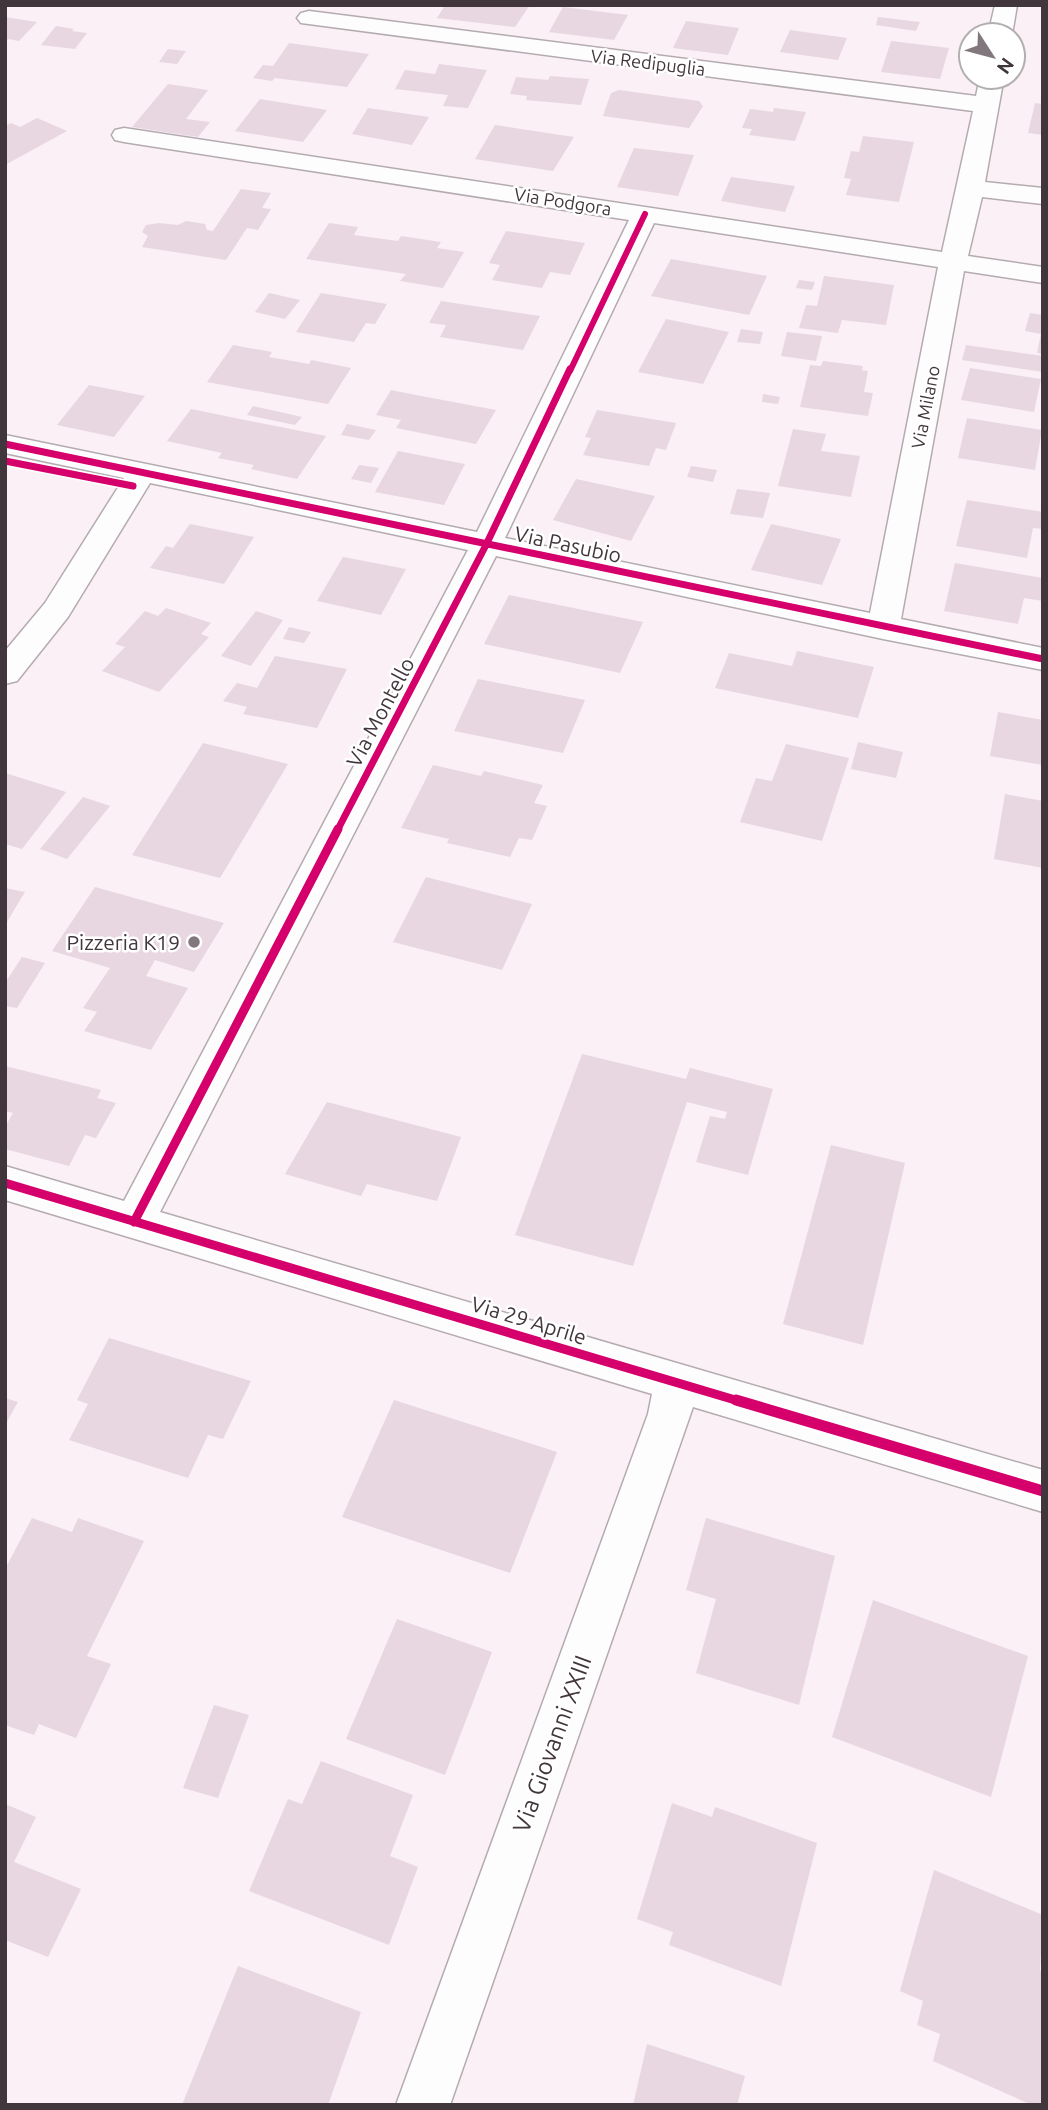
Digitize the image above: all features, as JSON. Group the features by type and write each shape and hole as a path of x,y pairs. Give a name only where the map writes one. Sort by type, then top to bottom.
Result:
{"street":[{"name":"Via Redipuglia","path":"309,18 987,105"},
{"name":"Via Milano","path":"883,628 953,261 971,188 990,91"},
{"name":"Via Podgora","path":"124,135 1043,275"},
{"path":"971,188 1043,196"},
{"name":"Via Montello","path":"134,1222 486,545 645,214"},
{"name":"Via Pasubio","path":"5,444 1043,659"},
{"path":"5,673 57,610 142,472"},
{"name":"Via 29 Aprile","path":"5,1183 1043,1491"},
{"name":"Via Giovanni XXIII","path":"423,2105 670,1414 676,1382"}],"building":[{"path":"445,5 530,5 515,27 437,18"},
{"path":"563,7 628,15 614,40 549,32"},
{"path":"5,17 37,22 19,41 8,39 5,42"},
{"path":"878,17 920,22 916,31 876,25"},
{"path":"686,21 739,28 728,55 673,48"},
{"path":"56,26 87,33 75,49 41,45"},
{"path":"790,30 847,38 838,60 780,52"},
{"path":"891,41 949,48 940,79 881,72"},
{"path":"289,43 369,54 347,87 253,78 263,65 273,66"},
{"path":"168,49 186,51 177,64 159,62"},
{"path":"439,64 487,70 468,108 443,106 448,95 395,89 405,70 435,74"},
{"path":"550,76 589,79 581,105 526,100 527,96 510,94 516,77 548,80"},
{"path":"168,84 208,90 186,119 210,122 198,137 132,127"},
{"path":"619,90 699,101 703,106 689,128 603,116 611,93"},
{"path":"260,99 327,110 303,142 235,131"},
{"path":"1035,103 1043,104 1043,135 1028,133"},
{"path":"368,108 429,117 412,145 352,134"},
{"path":"774,108 806,112 795,141 749,135 752,129 742,128 750,109 773,112"},
{"path":"37,118 67,131 5,165 5,126 11,123 20,127"},
{"path":"495,125 574,137 553,171 475,159"},
{"path":"863,136 914,142 899,202 846,195 851,179 844,178 851,151 859,152"},
{"path":"634,148 694,155 678,196 617,187"},
{"path":"731,177 795,186 785,212 721,201"},
{"path":"241,189 271,193 262,208 271,209 258,230 247,228 226,260 142,247 148,236 142,232 146,225 178,225 186,221 205,224 207,230 213,231"},
{"path":"329,223 358,227 354,235 398,241 401,236 441,242 437,248 464,252 443,288 400,281 406,274 306,259"},
{"path":"506,231 585,243 570,275 550,272 542,288 492,280 500,265 489,263"},
{"path":"671,259 767,276 749,315 651,296"},
{"path":"824,276 894,285 886,325 842,320 838,333 799,328 806,305 817,306"},
{"path":"799,280 815,282 812,290 796,288"},
{"path":"269,293 300,300 285,319 255,312"},
{"path":"321,293 387,304 375,324 366,323 354,342 296,332"},
{"path":"441,301 540,316 523,350 440,337 446,325 429,323"},
{"path":"1030,313 1043,315 1043,354 1037,353 1041,334 1025,331"},
{"path":"666,319 729,332 703,384 638,372"},
{"path":"741,329 763,332 760,344 737,342"},
{"path":"787,332 822,336 816,361 781,356"},
{"path":"233,345 272,352 269,357 309,364 311,360 351,368 328,404 207,382"},
{"path":"966,345 1043,356 1043,372 962,360"},
{"path":"823,361 863,366 862,370 868,371 864,392 873,393 868,416 800,407 810,365 821,366"},
{"path":"970,368 1041,379 1034,412 961,400"},
{"path":"89,385 145,396 114,437 57,425"},
{"path":"391,390 496,410 476,444 396,428 401,420 376,415"},
{"path":"763,394 780,397 778,404 762,402"},
{"path":"253,406 302,417 295,425 247,415"},
{"path":"191,409 326,436 297,479 251,469 254,465 218,458 222,453 167,441"},
{"path":"597,410 676,423 666,450 656,448 649,466 583,455 591,438 585,437"},
{"path":"967,418 1042,430 1035,470 958,458"},
{"path":"347,424 376,430 369,440 341,435"},
{"path":"793,429 826,434 821,451 860,456 851,497 778,486"},
{"path":"398,451 465,464 444,505 375,492"},
{"path":"359,465 379,468 371,483 351,479"},
{"path":"691,466 717,470 713,482 687,477"},
{"path":"576,479 655,496 631,541 553,520"},
{"path":"737,489 770,493 763,518 730,514"},
{"path":"967,500 1043,512 1043,529 1033,528 1027,558 956,546"},
{"path":"190,524 254,537 224,584 150,568 166,546 173,548"},
{"path":"771,524 841,539 822,585 751,570"},
{"path":"343,557 406,569 381,615 317,601"},
{"path":"955,563 1043,578 1043,601 1024,598 1018,624 944,611"},
{"path":"509,595 643,622 620,673 484,644"},
{"path":"166,608 211,623 201,634 209,637 159,692 102,671 125,647 115,644 145,611 158,616"},
{"path":"256,611 283,620 251,666 221,656"},
{"path":"289,627 311,632 304,643 283,639"},
{"path":"797,651 874,667 858,718 715,688 729,653 792,666"},
{"path":"275,656 347,669 317,728 243,714 247,707 223,701 237,683 257,688"},
{"path":"478,679 585,700 563,753 454,731"},
{"path":"998,712 1043,720 1043,765 990,756"},
{"path":"858,742 903,752 896,778 851,769"},
{"path":"203,743 288,764 220,878 132,855"},
{"path":"786,744 849,758 822,841 740,822 756,778 772,781"},
{"path":"433,765 481,776 484,771 543,785 534,803 547,806 532,840 519,838 510,857 447,843 449,839 401,828"},
{"path":"5,773 66,792 22,849 5,844"},
{"path":"1005,794 1043,801 1043,868 994,859"},
{"path":"83,797 110,806 67,859 40,849"},
{"path":"426,877 532,904 502,970 393,942"},
{"path":"95,887 224,923 194,972 155,960 146,976 188,988 151,1050 84,1031 97,1012 83,1008 110,968 52,951"},
{"path":"5,888 25,892 5,925"},
{"path":"22,957 45,963 17,1008 5,1006 5,983"},
{"path":"582,1054 686,1079 690,1068 773,1089 748,1175 696,1162 710,1116 725,1119 727,1112 687,1102 633,1266 515,1235"},
{"path":"5,1066 101,1090 97,1098 116,1103 96,1138 85,1135 69,1166 5,1149 5,1127 13,1113 5,1111"},
{"path":"327,1102 461,1137 437,1201 367,1184 361,1196 285,1174"},
{"path":"831,1145 905,1163 863,1345 783,1324"},
{"path":"109,1338 251,1381 223,1439 208,1435 188,1478 69,1440 88,1404 77,1400"},
{"path":"5,1398 18,1402 5,1425"},
{"path":"394,1400 557,1452 510,1573 342,1517"},
{"path":"32,1518 72,1532 78,1518 144,1541 87,1656 111,1664 76,1738 39,1724 34,1735 5,1725 5,1569"},
{"path":"706,1518 835,1556 799,1705 696,1673 716,1599 686,1590"},
{"path":"873,1600 1028,1656 991,1797 832,1737"},
{"path":"397,1619 492,1652 445,1775 346,1739"},
{"path":"214,1705 249,1715 218,1798 183,1788"},
{"path":"321,1761 413,1795 390,1856 418,1867 389,1945 249,1891 288,1799 302,1804"},
{"path":"672,1803 712,1817 715,1807 817,1843 781,1986 669,1945 673,1932 637,1919"},
{"path":"5,1804 36,1817 14,1862 81,1889 48,1957 5,1940"},
{"path":"934,1870 1043,1915 1040,1971 1043,1972 1043,2105 1032,2105 933,2061 940,2034 917,2025 923,2001 900,1991"},
{"path":"238,1966 361,2012 328,2105 182,2105"},
{"path":"647,2044 745,2076 737,2105 633,2105"}],"cycle path":[{"path":"134,1222 486,545 645,214"},
{"path":"5,444 1043,659"},
{"path":"5,461 133,486"},
{"path":"5,1183 1043,1491"}],"place":[{"name":"Pizzeria K19","path":"194,942"}]}
